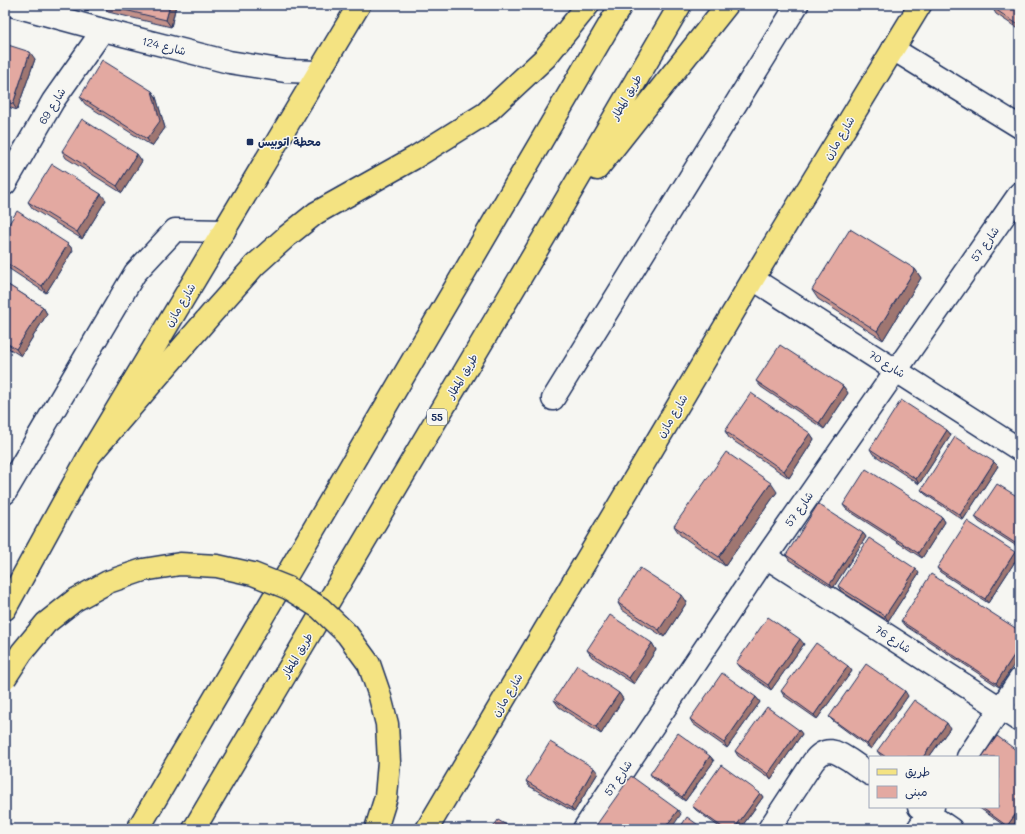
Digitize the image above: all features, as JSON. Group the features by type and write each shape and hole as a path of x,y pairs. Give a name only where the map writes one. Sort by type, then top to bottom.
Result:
{"main road":[{"name":"شارع مازن","path":"5,609 89,456 359,5"},
{"path":"89,456 255,264 316,213 414,158 486,113 545,58 588,5"},
{"path":"138,829 621,5"},
{"name":"طريق المطار","path":"194,829 680,5"},
{"path":"549,229 727,5"},
{"name":"شارع مازن","path":"427,829 753,279 920,5"},
{"path":"5,678 22,652 46,623 75,600 108,582 143,570 180,564 217,566 260,576 288,588 320,608 347,634 369,664 379,693 387,724 389,762 386,797 376,829"}],"street":[{"name":"شارع 124","path":"11,5 229,62 285,71 319,72"},
{"path":"553,399 797,5"},
{"name":"شارع 69","path":"5,184 53,101 103,30"},
{"path":"893,49 1020,127"},
{"name":"شارع 57","path":"584,829 766,557 1020,193"},
{"path":"5,494 135,273 175,230 224,231"},
{"name":"شارع 70","path":"753,279 1020,450"},
{"name":"شارع 76","path":"766,557 1020,721"},
{"path":"969,756 1020,679"},
{"path":"769,829 817,756 829,751 836,752 869,773"},
{"path":"925,814 951,829"}],"building":[{"path":"104,5 170,5 166,20"},
{"path":"993,5 1020,5 1020,26 992,7"},
{"path":"5,44 30,52 13,104 5,101"},
{"path":"102,60 152,91 160,121 147,139 80,97"},
{"path":"82,119 137,154 117,186 62,151"},
{"path":"52,164 101,194 77,232 28,202"},
{"path":"17,211 68,244 42,286 5,262 5,230"},
{"path":"850,229 915,269 877,331 812,290"},
{"path":"5,283 43,307 16,349 5,342"},
{"path":"780,345 843,386 819,423 756,381"},
{"path":"751,393 810,433 784,471 725,431"},
{"path":"901,400 947,430 916,479 870,449"},
{"path":"955,437 994,462 960,515 921,490"},
{"path":"726,452 771,483 719,557 674,526"},
{"path":"866,469 942,517 918,553 843,505"},
{"path":"997,484 1020,498 1020,535 1015,543 975,517"},
{"path":"818,504 863,533 830,584 786,555"},
{"path":"967,521 1015,552 985,599 937,568"},
{"path":"869,538 916,569 885,616 838,586"},
{"path":"640,568 682,595 659,630 618,603"},
{"path":"931,574 1020,631 1020,646 996,683 901,621"},
{"path":"610,615 652,643 629,678 587,650"},
{"path":"768,617 800,639 768,685 736,663"},
{"path":"816,643 848,666 814,715 781,691"},
{"path":"866,664 905,691 867,744 829,717"},
{"path":"577,665 619,693 596,727 554,700"},
{"path":"722,673 756,697 724,743 690,719"},
{"path":"914,700 947,723 924,756 884,756 877,751"},
{"path":"767,707 799,730 768,774 735,751"},
{"path":"678,733 710,756 682,797 650,774"},
{"path":"997,736 1020,753 1020,808 1007,826 982,808 999,808 999,756 983,756"},
{"path":"550,742 594,768 571,808 526,781"},
{"path":"721,765 760,793 734,829 725,829 692,806"},
{"path":"631,776 678,810 664,829 598,829 595,827"},
{"path":"687,817 704,829 679,829"},
{"path":"498,820 513,829 492,829"}],"place":[{"name":"محطة اتوبيس","path":"250,142"}]}
